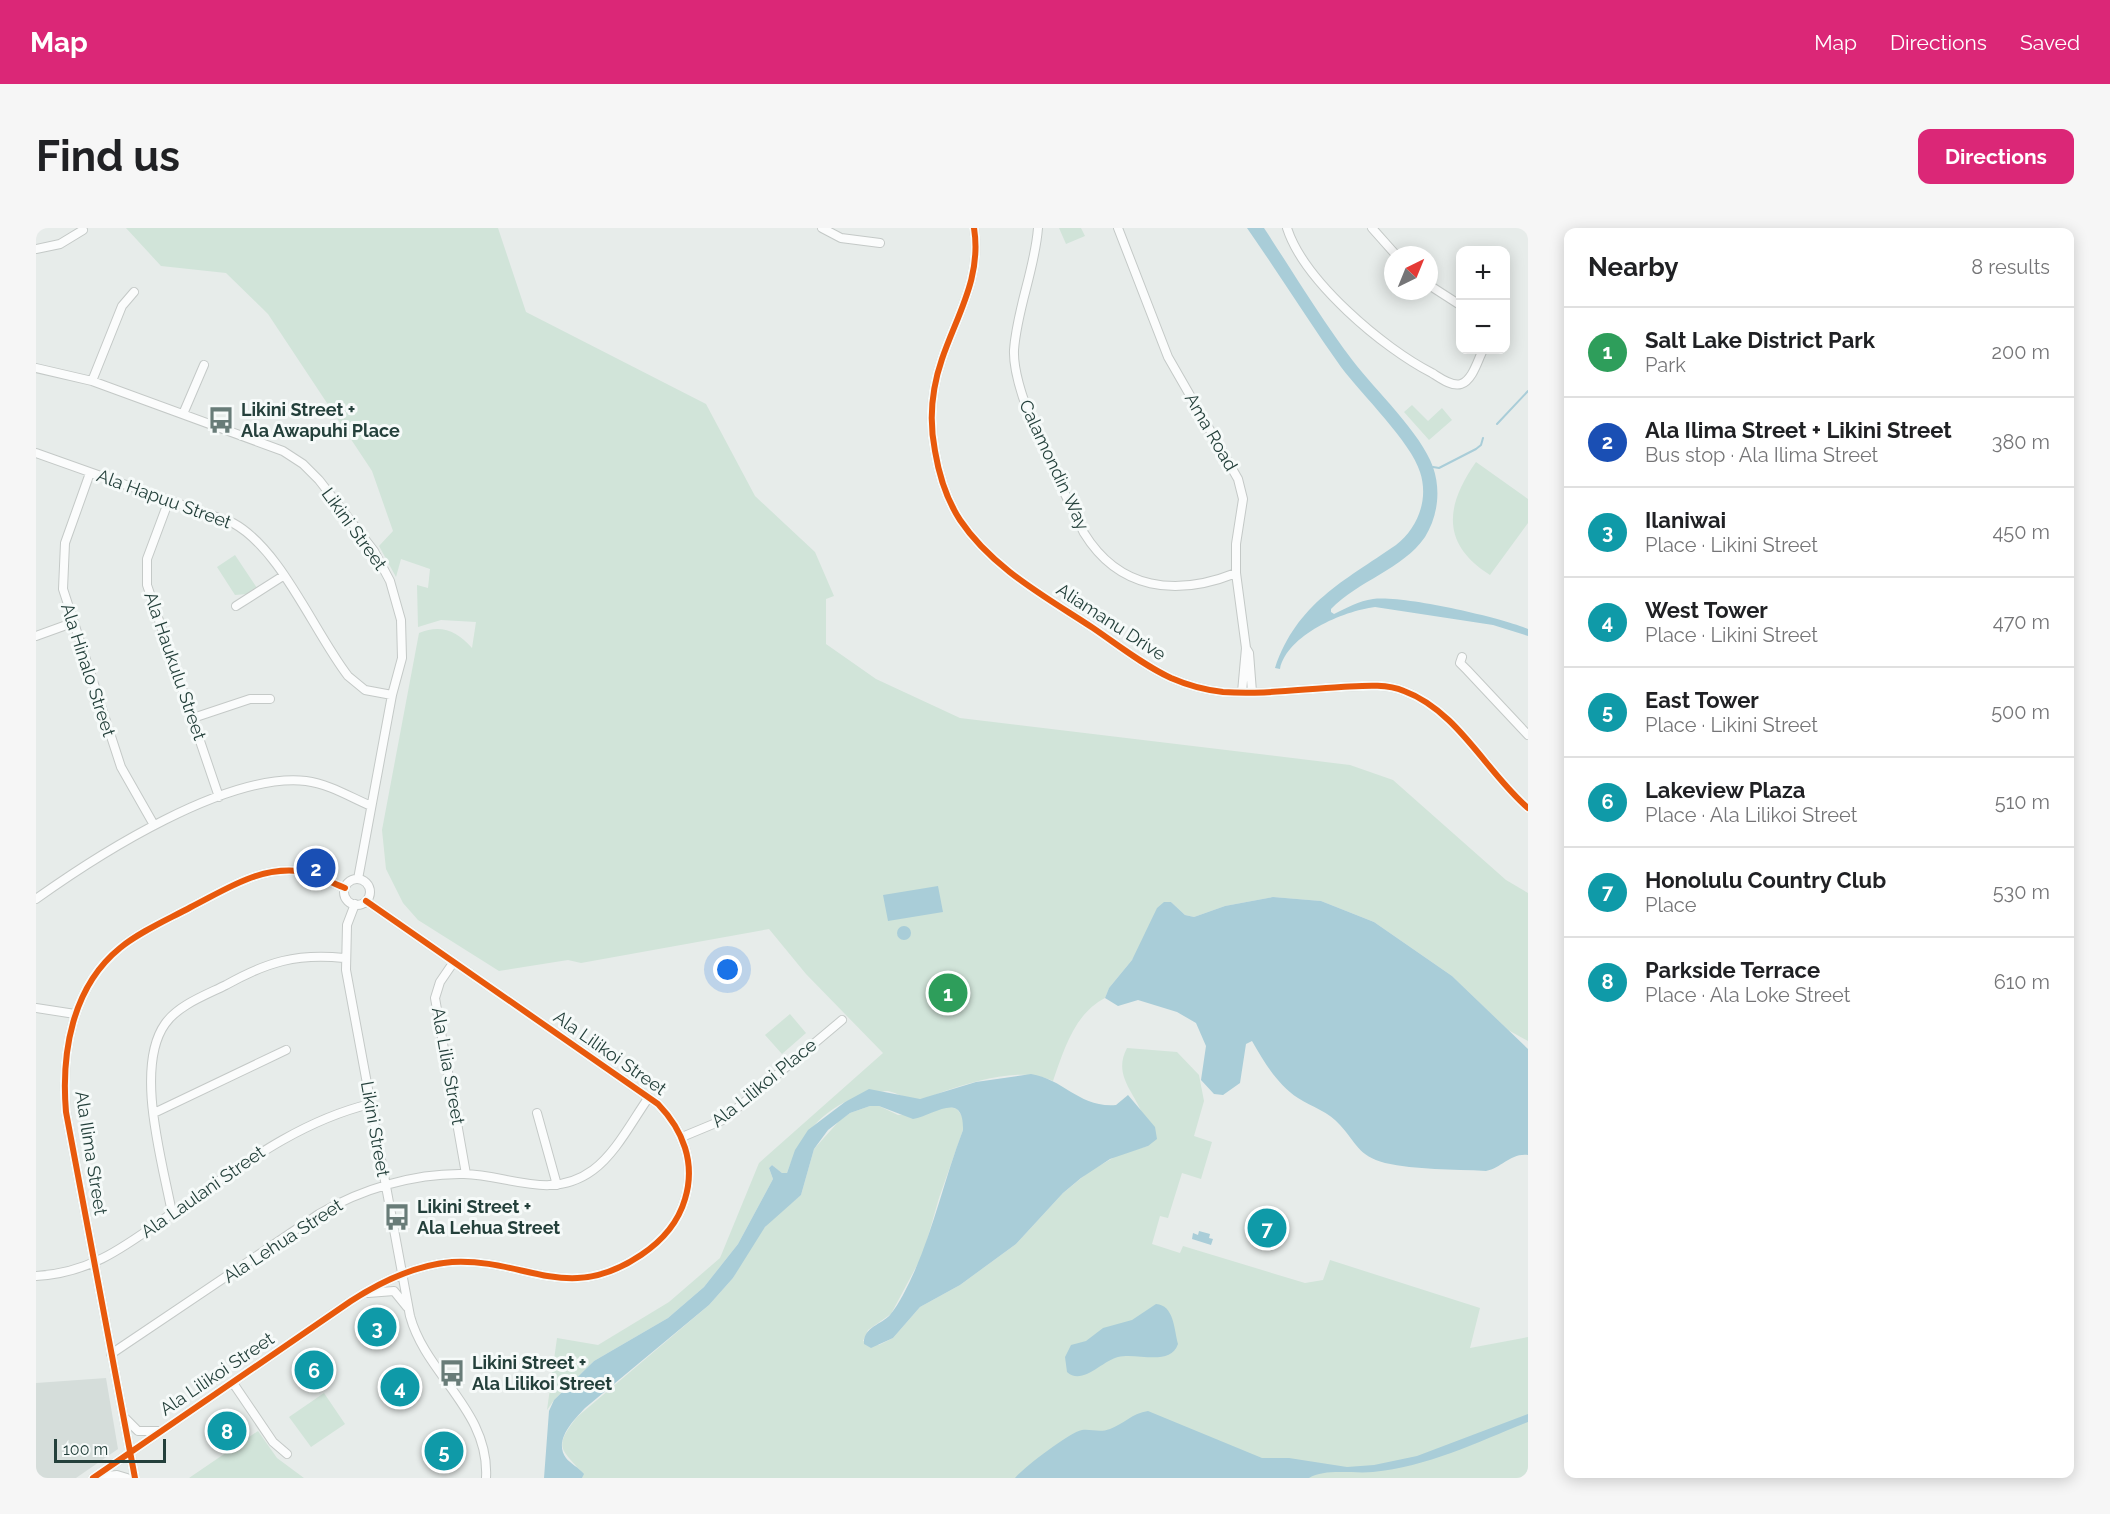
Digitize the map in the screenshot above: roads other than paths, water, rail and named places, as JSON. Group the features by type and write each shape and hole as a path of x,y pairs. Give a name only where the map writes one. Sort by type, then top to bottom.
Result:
{"street":[{"path":"822,228 841,238 880,243"},
{"name":"Aliamanu Drive","path":"974,228 976,254 972,282 938,372 932,420 934,450 941,478 959,519 987,553 1009,572 1150,667 1196,687 1252,692 1367,686 1391,687 1411,693 1428,703 1452,724 1501,781 1528,808"},
{"name":"Calamondin Way","path":"1038,228 1016,335 1016,374 1023,398 1084,533 1097,552 1114,567 1145,583 1180,587 1236,573"},
{"name":"Ama Road","path":"1118,228 1168,357 1238,479 1243,500 1236,544 1236,573 1246,648 1242,692"},
{"path":"1287,228 1310,268 1333,297 1380,340 1418,367 1453,384 1461,384 1470,377 1481,354"},
{"path":"1372,228 1388,246"},
{"path":"36,249 60,244 83,230"},
{"path":"1438,291 1456,302"},
{"path":"92,381 122,306 134,292"},
{"path":"183,414 204,365"},
{"name":"Likini Street","path":"36,368 92,381 278,449 297,460 324,485 383,566 401,620 402,658 392,695 358,879"},
{"name":"Ala Hapuu Street","path":"36,453 233,523 248,532 259,542 283,576 348,676 365,690 392,695"},
{"name":"Ala Hinalo Street","path":"90,472 69,529 63,557 63,589 72,623 121,767 154,825"},
{"name":"Ala Haukulu Street","path":"169,500 148,554 146,575 219,797"},
{"path":"236,606 283,576"},
{"path":"36,636 72,623"},
{"name":"Ama Road","path":"1246,648 1249,653 1252,692"},
{"path":"1462,657 1460,663 1528,735"},
{"path":"193,718 250,699 270,699"},
{"path":"36,899 154,825 187,808 264,784 294,780 331,788 371,806"},
{"name":"Ala Ilima Street","path":"135,1478 65,1097 66,1066 75,1014 94,976 119,948 243,880 262,873 298,871 345,888"},
{"path":"358,879 366,882 370,890 366,902 355,904 347,900 345,888 350,881 358,879"},
{"name":"Ala Lilikoi Street","path":"94,1478 363,1293 403,1274 433,1265 464,1262 552,1278 595,1275 622,1266 659,1241 679,1215 689,1176 688,1158 682,1137 666,1113 649,1097 366,902"},
{"name":"Likini Street","path":"355,904 347,925 344,958 410,1316 422,1347 476,1425 485,1452 486,1478"},
{"path":"172,1213 151,1085 155,1045 165,1023 173,1014 272,962 290,958 344,958"},
{"name":"Ala Lilia Street","path":"453,963 440,981 435,998 466,1174"},
{"path":"36,1008 75,1014"},
{"name":"Ala Lilikoi Place","path":"682,1137 723,1120 842,1020"},
{"path":"154,1113 286,1050"},
{"name":"Ala Lehua Street","path":"111,1354 319,1214 346,1199 385,1186 426,1177 466,1174 529,1186 557,1185 579,1179 602,1162 649,1097"},
{"name":"Ala Laulani Street","path":"36,1276 69,1272 94,1264 287,1136 326,1118 370,1104"},
{"path":"537,1113 557,1185"},
{"path":"363,1293 394,1291 402,1298 410,1316"},
{"path":"233,1383 273,1442 287,1454"},
{"path":"123,1413 138,1431 149,1433 160,1431"},
{"path":"94,1478 114,1475 127,1478"}],"water":[{"path":"1247,228 1264,228 1341,345 1419,440 1433,467 1437,485 1437,503 1433,520 1425,537 1416,548 1405,558 1342,599 1331,609 1331,612 1334,614 1373,599 1406,600 1451,608 1514,624 1528,629 1528,636 1493,625 1375,607 1333,619 1318,627 1293,646 1280,669 1275,668 1284,646 1309,610 1341,583 1404,538 1416,522 1423,492 1420,472 1407,447 1341,367"},
{"path":"938,886 943,912 888,921 883,895"},
{"path":"1273,897 1321,901 1374,922 1452,976 1528,1049 1528,1155 1516,1156 1486,1171 1409,1167 1376,1160 1358,1148 1331,1117 1290,1092 1266,1065 1252,1041 1246,1044 1240,1083 1223,1095 1214,1094 1201,1080 1206,1046 1196,1023 1177,1012 1138,1000 1118,1006 1105,998 1109,988 1132,960 1157,908 1164,902 1171,902 1185,915 1194,917 1225,906"},
{"path":"901,926 907,926 911,933 907,940 901,940 897,936 897,930"},
{"path":"1031,1074 1053,1081 1082,1098 1103,1105 1116,1105 1128,1095 1155,1127 1157,1139 1148,1146 1110,1159 1081,1178 1063,1193 1016,1244 960,1285 920,1307 893,1338 871,1348 864,1344 866,1334 894,1310 921,1255 963,1130 962,1118 953,1108 938,1110 913,1119 879,1106 870,1106 850,1113 828,1130 814,1149 801,1195 765,1227 733,1278 709,1305 585,1408 571,1424 563,1437 563,1451 566,1458 584,1474 582,1478 544,1478 549,1411 554,1400 594,1361 668,1318 704,1287 738,1244 773,1179 769,1168 772,1165 782,1173 787,1173 795,1150 808,1130 845,1102 869,1089 920,1099 976,1082"},
{"path":"1199,1231 1210,1234 1209,1238 1213,1239 1211,1245 1192,1239 1193,1233 1198,1235"},
{"path":"1156,1304 1162,1305 1170,1313 1178,1344 1174,1351 1161,1357 1118,1357 1079,1376 1073,1376 1067,1372 1065,1357 1071,1345 1086,1341 1103,1328 1132,1320"},
{"path":"1148,1411 1262,1458 1289,1458 1347,1467 1374,1465 1417,1456 1528,1414 1528,1422 1433,1459 1373,1472 1331,1472 1309,1478 1015,1478 1047,1451 1076,1432 1106,1430 1137,1414"}],"waterway":[{"path":"1497,424 1528,391"},
{"path":"1433,467 1439,468 1476,449 1481,445 1483,438"}],"place":[{"name":"Likini Street + Ala Awapuhi Place","path":"221,420"},
{"name":"Ala Ilima Street + Likini Street","path":"316,868"},
{"name":"Salt Lake District Park","path":"948,993"},
{"name":"Likini Street + Ala Lehua Street","path":"397,1217"},
{"name":"Honolulu Country Club","path":"1267,1228"},
{"name":"Ilaniwai","path":"377,1327"},
{"name":"Lakeview Plaza","path":"314,1370"},
{"name":"Likini Street + Ala Lilikoi Street","path":"452,1373"},
{"name":"West Tower","path":"400,1387"},
{"name":"Parkside Terrace","path":"227,1431"},
{"name":"East Tower","path":"444,1451"}]}
